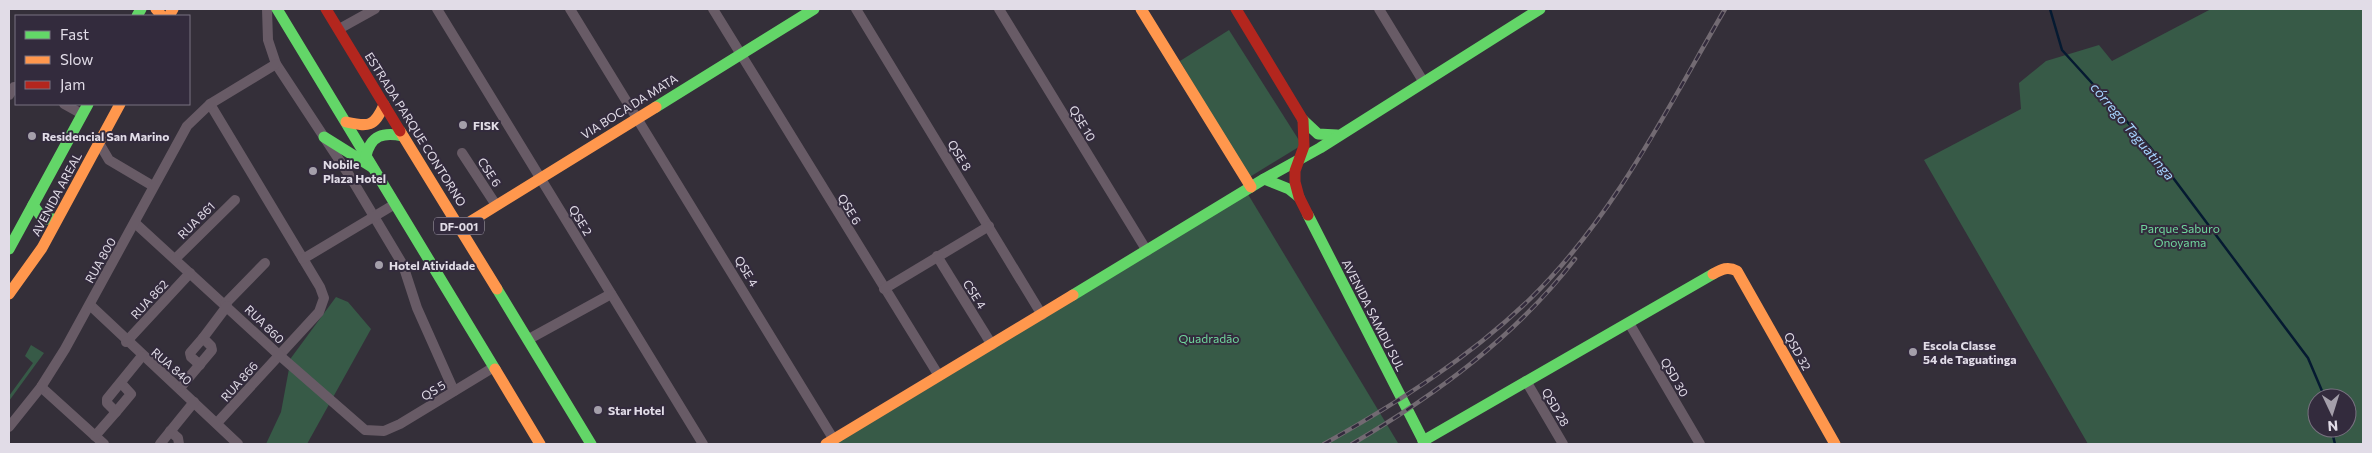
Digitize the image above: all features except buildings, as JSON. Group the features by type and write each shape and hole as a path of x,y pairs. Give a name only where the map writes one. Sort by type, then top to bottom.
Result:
{"main road":[{"name":"DF-001","path":"277,9 540,444"},
{"name":"ESTRADA PARQUE CONTORNO","path":"326,9 529,339 591,444"},
{"name":"VIA BOCA DA MATA","path":"460,228 636,117 814,9"},
{"path":"1141,9 1251,188"},
{"path":"1236,9 1303,120 1317,135 1323,137 1338,135"},
{"path":"830,442 1264,179 1300,160 1524,13 1540,9"},
{"name":"AVENIDA AREAL","path":"9,294 42,248 119,105"},
{"path":"346,122 366,127 374,124 379,118 384,105"},
{"name":"AVENIDA AREAL","path":"9,249 85,109"},
{"name":"AVENIDA SAMDU SUL","path":"1303,120 1304,146 1294,176 1299,198 1390,374 1422,443"},
{"path":"366,156 368,142 374,138 390,133 403,136"},
{"path":"324,137 372,167"},
{"name":"AVENIDA SAMDU SUL","path":"1264,179 1289,189 1299,198"},
{"path":"33,205 43,218 57,219"},
{"name":"QSD 32","path":"1629,323 1722,269 1731,268 1737,271 1835,444"},
{"path":"1422,443 1629,323"}],"street":[{"path":"267,9 268,40 276,64 374,216 403,265 417,308 454,391"},
{"path":"339,30 375,9"},
{"name":"QSE 2","path":"437,9 703,444"},
{"name":"QSE 4","path":"570,9 830,442"},
{"name":"QSE 6","path":"713,9 939,376"},
{"name":"QSE 8","path":"856,9 1042,315"},
{"name":"QSE 10","path":"999,9 1147,251"},
{"path":"1379,9 1423,81"},
{"name":"RUA 800","path":"9,427 41,387 90,305 187,126 210,104 276,64"},
{"path":"210,104 304,259 395,204"},
{"path":"68,105 85,109"},
{"path":"99,143 109,160 153,186"},
{"name":"CSE 6","path":"462,153 496,206"},
{"path":"89,162 109,160"},
{"name":"RUA 861","path":"175,259 235,200"},
{"name":"RUA 860","path":"135,223 359,426 374,432 384,431"},
{"path":"884,289 989,226"},
{"name":"CSE 4","path":"937,256 992,345"},
{"name":"RUA 866","path":"217,423 319,312 323,305 320,287 304,259"},
{"path":"200,366 191,357 190,353 226,305 266,263"},
{"name":"RUA 862","path":"126,342 190,273"},
{"path":"529,339 611,294"},
{"name":"RUA 840","path":"90,305 126,342 180,388 238,444"},
{"name":"QSD 30","path":"1629,323 1700,444"},
{"path":"180,388 212,350 211,346 203,338"},
{"path":"116,412 107,404 107,399 142,356"},
{"name":"QS 5","path":"384,431 400,424 494,367"},
{"name":"QSD 28","path":"1526,381 1563,444"},
{"path":"95,436 131,394 121,383"},
{"path":"41,387 104,444"},
{"path":"160,444 194,402"},
{"path":"170,431 178,438 179,444"}],"green space":[{"name":"Parque Saburo Onoyama","path":"2211,9 2363,9 2363,444 2088,444 1924,160 2021,109 2019,83 2046,61 2099,45 2112,61"},
{"path":"1229,30 1302,145 1248,178 1180,61"},
{"name":"Quadradão","path":"1246,191 1398,443 831,444"},
{"path":"336,297 348,302 371,329 307,444 266,444 281,412 291,358"},
{"path":"31,345 44,353 9,401 9,396 33,363 25,356"}],"waterway":[{"name":"córrego Taguatinga","path":"2050,9 2062,50 2150,147 2308,358 2321,388"},
{"name":"córrego Taguatinga","path":"2334,438 2335,444"}],"railway":[{"path":"1324,444 1405,396 1457,360 1507,320 1560,267 1588,233 1637,161 1725,9"},
{"path":"1352,444 1414,405 1473,362 1527,314 1575,259"}],"traffic: fast":[{"path":"138,15 141,9"},
{"path":"277,9 495,369"},
{"path":"656,107 814,9"},
{"path":"1073,295 1264,179 1320,148 1540,9"},
{"path":"9,249 87,105"},
{"path":"1303,120 1318,134 1337,135"},
{"path":"366,156 371,143 375,139 389,134 403,136"},
{"path":"324,137 372,167"},
{"path":"1264,179 1289,189 1299,197"},
{"path":"33,205 43,219 57,219"},
{"path":"1308,215 1425,444"},
{"path":"1423,441 1713,274"},
{"path":"497,289 591,444"}],"traffic: slow":[{"path":"156,9 161,15"},
{"path":"170,15 173,9"},
{"path":"1141,9 1251,187"},
{"path":"9,294 42,248 119,105"},
{"path":"346,122 360,125 370,124 377,118 384,105"},
{"path":"460,228 656,107"},
{"path":"400,131 497,289"},
{"path":"1713,274 1725,269 1737,271 1835,444"},
{"path":"826,444 1073,295"},
{"path":"495,369 540,444"}],"traffic: jam":[{"path":"326,9 400,131"},
{"path":"1236,9 1303,120 1304,146 1295,171 1295,182 1299,197 1308,215"}],"place":[{"name":"FISK","path":"463,125"},
{"name":"Residencial San Marino","path":"32,136"},
{"name":"Nobile Plaza Hotel","path":"313,171"},
{"name":"Hotel Atividade","path":"379,265"},
{"name":"Escola Classe 54 de Taguatinga","path":"1913,352"},
{"name":"Star Hotel","path":"598,410"}]}
